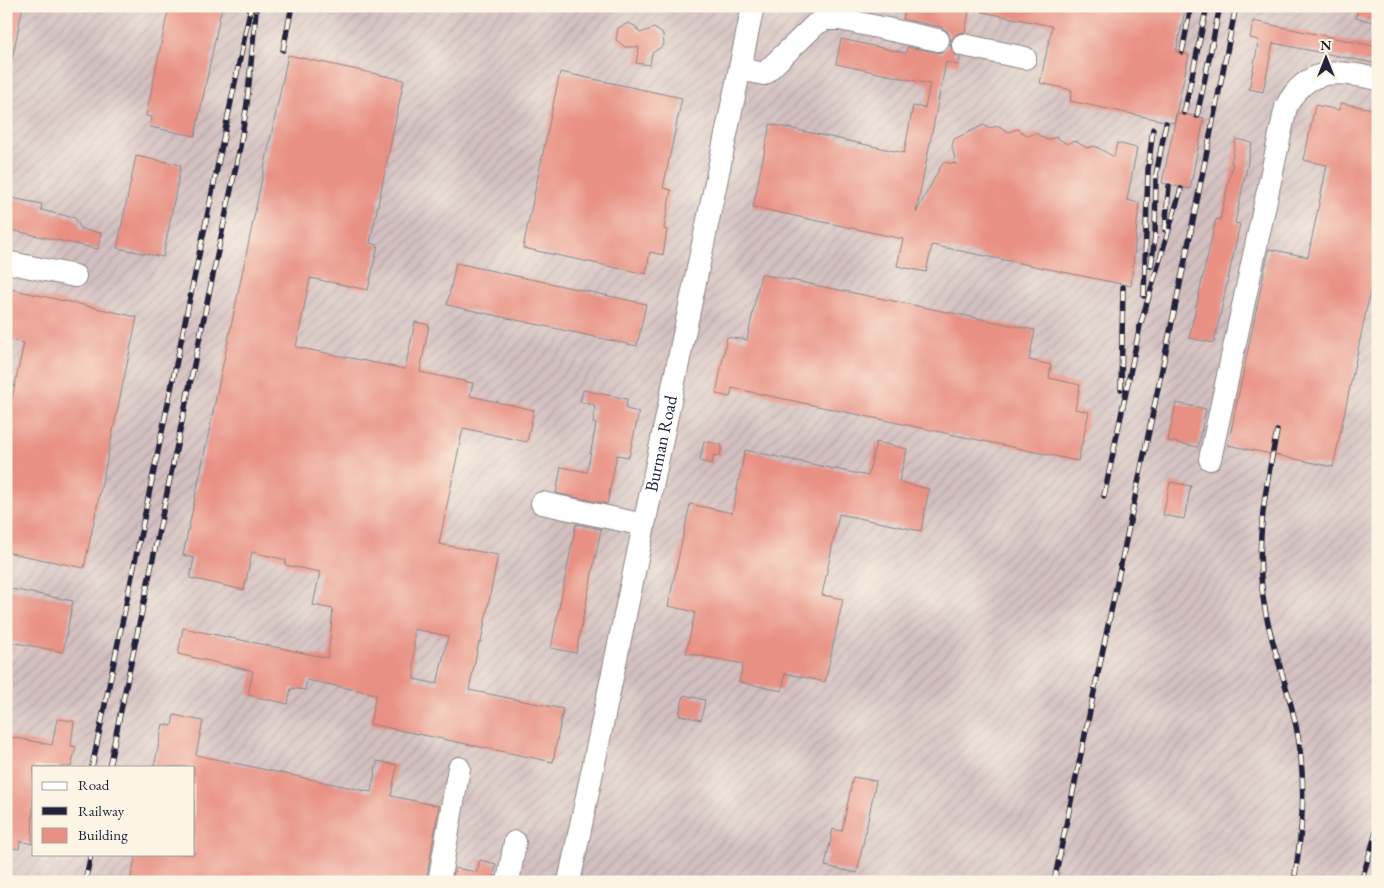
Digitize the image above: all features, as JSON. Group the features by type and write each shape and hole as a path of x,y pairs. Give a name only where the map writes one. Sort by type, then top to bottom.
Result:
{"street":[{"name":"Burman Road","path":"569,882 753,6"},
{"path":"740,69 764,74 816,24 826,19 840,19 938,40"},
{"path":"963,45 1025,58"},
{"path":"1210,459 1286,107 1301,86 1308,80 1325,73 1347,73 1378,80"},
{"path":"6,262 75,276"},
{"path":"542,503 644,524"},
{"path":"438,882 458,768"},
{"path":"508,882 515,842"}],"shaded area":[{"path":"6,6 1378,6 1378,882 6,882"}],"building":[{"path":"6,6 23,6 12,59 6,59"},
{"path":"169,6 222,6 195,136 150,127 152,117 146,116"},
{"path":"906,6 970,6 965,32 958,33 951,41 947,31 941,27 903,19"},
{"path":"982,6 1186,6 1176,52 1189,55 1174,123 1070,101 1072,90 1040,83 1052,26 982,12"},
{"path":"1358,6 1378,6 1378,23 1356,18"},
{"path":"1253,21 1378,47 1378,64 1273,43 1263,92 1249,89 1259,40 1250,38"},
{"path":"628,23 635,26 640,33 654,28 663,34 664,45 652,53 650,65 636,63 639,47 625,47 616,40 618,28"},
{"path":"841,39 906,53 907,47 942,53 950,44 954,54 960,58 958,65 946,62 916,213 943,162 956,164 952,146 954,139 984,125 988,128 999,126 1008,132 1017,129 1028,136 1036,133 1047,140 1056,137 1067,144 1075,141 1087,148 1095,146 1114,157 1117,143 1137,148 1127,200 1139,203 1131,286 932,245 926,272 897,266 903,239 753,207 770,124 904,153 913,106 925,108 930,84 836,64"},
{"path":"288,55 404,80 370,243 378,245 368,290 310,278 296,347 405,369 415,322 429,325 420,372 473,383 470,396 534,410 527,442 463,428 439,544 498,555 481,642 479,642 469,690 563,709 553,762 370,724 376,694 307,680 305,690 291,688 288,704 248,695 253,671 178,654 183,628 328,658 333,609 313,605 320,572 285,565 286,560 252,552 244,590 190,578 194,558 183,555","holes":["414,629 448,636 437,684 414,679"]},
{"path":"560,72 682,98 663,188 671,190 664,229 667,230 663,255 650,252 646,274 523,248"},
{"path":"1341,103 1378,110 1378,255 1333,467 1228,445 1269,249 1308,257 1327,165 1304,160 1315,105 1339,110"},
{"path":"1177,113 1204,118 1190,189 1162,183"},
{"path":"1236,139 1252,143 1235,223 1240,224 1214,343 1189,338 1216,219 1220,220 1233,163 1231,163"},
{"path":"136,156 181,165 163,257 117,248"},
{"path":"6,197 42,204 41,210 75,218 81,229 101,233 98,249 6,229"},
{"path":"456,263 646,304 637,346 447,305"},
{"path":"761,274 1035,330 1029,360 1051,365 1049,378 1080,385 1075,409 1089,412 1078,461 732,388 730,397 716,394 727,337 747,340"},
{"path":"6,288 137,317 84,568 6,552 6,415 8,416 24,343 6,339"},
{"path":"583,390 627,399 626,409 639,412 629,457 617,455 607,504 556,493 561,467 587,472 596,424 593,423 595,405 580,402"},
{"path":"1176,403 1206,409 1198,447 1168,441"},
{"path":"704,441 722,445 720,456 714,455 712,464 700,461"},
{"path":"876,442 907,449 899,482 929,489 921,531 839,514 822,595 843,599 825,682 785,673 782,691 739,682 743,664 686,653 695,612 668,606 690,504 732,513 745,450 868,476"},
{"path":"1170,482 1191,486 1184,519 1163,515"},
{"path":"576,524 601,529 576,653 551,648"},
{"path":"6,588 73,601 63,652 6,641"},
{"path":"684,695 705,700 701,720 679,715"},
{"path":"174,715 203,721 196,755 371,792 377,761 397,765 391,796 439,806 426,882 130,882 136,856 195,856 195,766 154,766 163,724 172,726"},
{"path":"57,719 74,721 71,746 76,747 71,766 32,766 32,844 20,841 19,849 6,846 6,736 52,745"},
{"path":"853,777 876,781 857,873 825,866 833,829 842,831"},
{"path":"480,860 496,864 495,882 452,882 455,868 477,872"}],"railway":[{"path":"92,766 251,6"},
{"path":"283,50 292,6"},
{"path":"1182,52 1191,6"},
{"path":"1184,113 1207,6"},
{"path":"1197,116 1220,6"},
{"path":"1054,882 1188,246 1236,6"},
{"path":"109,766 240,147 247,104 256,11"},
{"path":"1151,266 1155,237 1156,175 1166,123"},
{"path":"1144,296 1148,170 1153,129"},
{"path":"1165,230 1169,186"},
{"path":"1104,496 1140,326 1181,189"},
{"path":"1121,389 1123,287"},
{"path":"1277,431 1263,513 1260,555 1266,613 1296,726 1302,765 1300,842 1294,881"},
{"path":"1361,882 1378,826"},
{"path":"85,882 91,856"}]}
